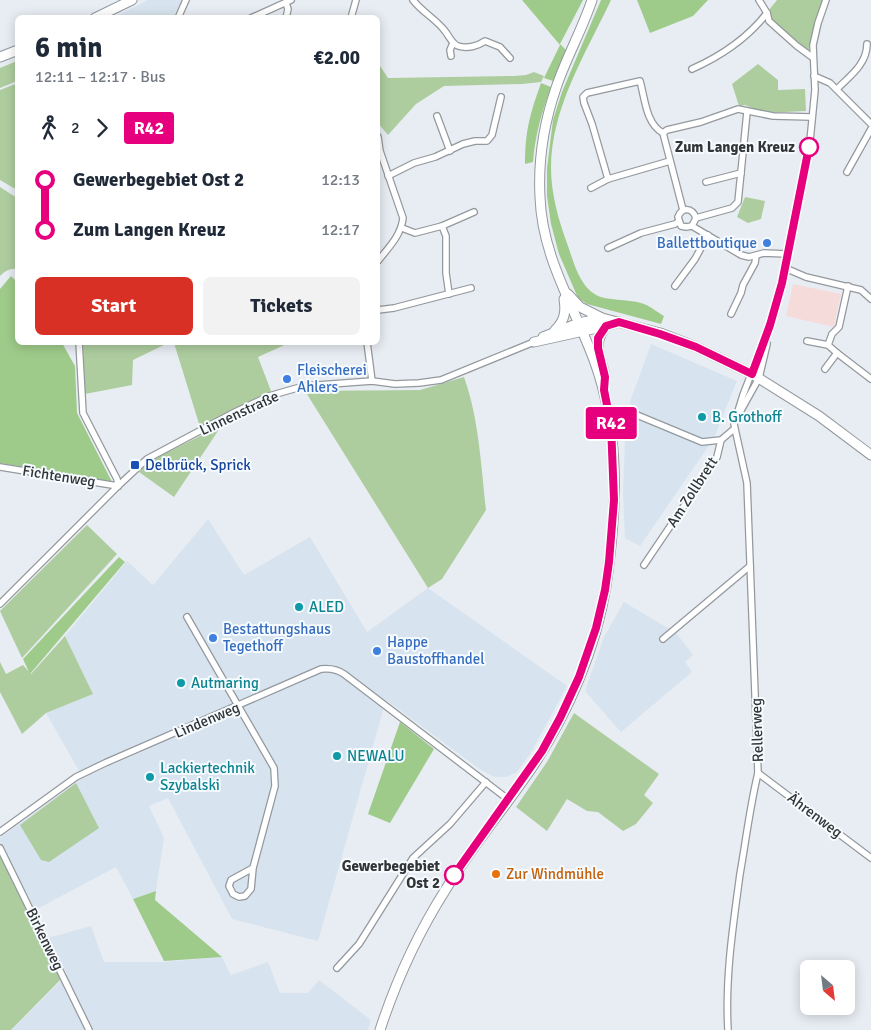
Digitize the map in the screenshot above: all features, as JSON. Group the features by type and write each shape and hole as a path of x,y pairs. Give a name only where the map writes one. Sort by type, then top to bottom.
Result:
{"main road":[{"path":"101,15 132,0"},
{"path":"380,1030 389,1002 409,956 433,911 460,866 509,800 542,751 560,718 575,686 596,628 605,590 611,547 614,500 611,425 604,390 551,258 542,227 540,197 542,142 547,116 557,86 592,0"},
{"path":"0,57 15,51"},
{"path":"563,288 580,307 604,322"},
{"path":"534,342 552,332 561,324 566,310 563,288"},
{"path":"604,322 598,338 598,348 605,377 604,390"},
{"path":"552,332 604,322 619,322 696,347 755,376 819,416 871,455"},
{"path":"534,342 580,327"}],"street":[{"path":"179,15 186,0"},
{"path":"352,15 356,0"},
{"path":"413,0 445,31 453,43 459,46 477,46 486,42 500,47 510,58"},
{"path":"759,0 767,13 769,22 796,46 812,57"},
{"path":"734,429 735,419 755,376 785,268 809,151 815,90 813,46 826,0"},
{"path":"258,15 288,2 287,15"},
{"path":"692,69 712,60 738,43 767,13"},
{"path":"451,56 450,50 453,43"},
{"path":"837,89 858,68 867,53 867,44"},
{"path":"814,76 830,83 871,124"},
{"path":"608,179 583,97 587,93 640,81 651,123 664,134 683,210"},
{"path":"388,176 464,144 475,141 487,141 492,135 501,97"},
{"path":"664,134 667,130 702,122 738,109 774,116 812,117"},
{"path":"692,226 696,218 736,206 747,112"},
{"path":"437,116 450,151"},
{"path":"847,172 871,129"},
{"path":"380,155 403,218 402,228 380,259"},
{"path":"591,188 608,179 670,162"},
{"path":"706,182 741,172"},
{"path":"678,222 680,212 683,210 690,209 696,218"},
{"path":"402,228 415,233 442,226 474,212"},
{"path":"678,222 686,227 692,226 741,255 749,257 764,253 787,254"},
{"path":"608,248 641,233 678,222"},
{"path":"442,226 446,236 446,274 449,294"},
{"path":"675,286 695,259 708,235"},
{"path":"731,314 755,263 756,256"},
{"path":"785,268 806,277 861,290 871,299"},
{"path":"828,344 832,334 839,327 848,286"},
{"path":"380,310 394,308 471,288"},
{"path":"808,341 828,344 871,379"},
{"name":"Linnenstraße","path":"0,604 147,459 234,412 269,396 304,386 372,382 395,384 419,383 441,380 534,342"},
{"path":"80,345 83,413 117,479 118,486"},
{"path":"368,345 372,382"},
{"path":"825,369 837,353"},
{"path":"637,414 702,442 721,440"},
{"name":"Am Zollbrett","path":"644,565 717,457 721,440 734,429"},
{"name":"Rellerweg","path":"728,1030 727,1002 731,934 752,798 758,773 747,483 734,429"},
{"name":"Fichtenweg","path":"0,467 118,486"},
{"path":"663,639 750,566"},
{"path":"187,617 274,768 275,786 254,868 251,889 245,896 239,897 233,894 230,886 231,880 254,868"},
{"name":"Lindenweg","path":"0,832 76,777 321,669 328,668 339,670 509,800"},
{"name":"Ährenweg","path":"758,773 871,858"},
{"path":"336,968 359,944 413,858 450,824 486,782"},
{"name":"Birkenweg","path":"0,848 89,1030"}],"shaded area":[{"path":"148,0 182,0 174,15 119,15"},
{"path":"793,284 841,294 834,327 786,316"},
{"path":"651,344 737,381 714,438 640,546 625,538 623,492 625,439 630,402"},
{"name":"Gewerbegebiet Ost 2","path":"208,519 244,575 310,537 367,632 428,588 567,686 532,751 517,772 506,777 495,777 481,770 386,700 318,941 232,919 168,798 149,806 164,838 156,891 133,899 116,867 35,910 0,841 0,838 84,777 146,750 142,743 79,771 46,713 93,694 65,636 127,561 153,585"},
{"path":"624,602 676,633 693,655 685,662 692,672 621,732 585,691 604,637"},
{"path":"91,926 104,962 164,962 222,957 231,975 268,962 280,993 308,993 319,980 371,1020 368,1030 12,1030 67,974 48,938"}],"green space":[{"path":"522,0 583,0 560,44 566,50 553,81 544,78 560,45"},
{"path":"601,0 611,0 572,81 563,102 557,124 551,168 554,198 573,259 585,286 601,297 647,305 664,316 661,324 587,304 578,298 559,254 551,224 547,196 547,168 553,120 562,92"},
{"path":"637,0 708,0 693,16 650,33"},
{"path":"777,0 823,0 808,52 774,25 768,11"},
{"path":"15,62 15,82 0,88 0,68"},
{"path":"758,64 778,80 778,90 805,89 806,111 764,113 745,105 739,106 732,84"},
{"path":"380,66 388,78 514,76 534,72 544,76 541,82 522,84 444,86 416,104 388,135 380,125"},
{"path":"541,83 551,87 539,124 533,162 525,164 529,123"},
{"path":"15,84 15,189 0,180 0,90"},
{"path":"0,187 15,197 15,269 8,270 0,276"},
{"path":"745,197 765,201 761,219 748,223 737,217"},
{"path":"11,276 15,280 15,345 63,345 75,366 77,413 112,482 0,463 0,289"},
{"path":"83,345 164,345 133,360 132,385 85,394"},
{"path":"175,345 285,345 258,357 271,391 200,427"},
{"path":"464,377 476,426 486,510 442,579 428,588 305,391 420,390"},
{"path":"222,425 174,497 139,472 152,460"},
{"path":"87,525 117,554 22,658 0,611"},
{"path":"119,557 125,562 30,674 23,659"},
{"path":"65,636 93,694 46,713 22,734 0,692 0,662 6,674 23,665 31,674"},
{"path":"574,713 659,774 644,795 653,803 636,824 623,831 598,812 587,811 567,799 547,831 516,807 547,762"},
{"path":"400,722 434,749 390,823 368,814"},
{"path":"76,783 99,828 49,862 41,860 20,825"},
{"path":"0,851 63,977 11,1030 0,1030"},
{"path":"156,891 155,900 222,957 164,961 133,899"}],"bus line":[{"name":"R42","path":"454,875 542,751 579,677 596,628 609,562 614,500 614,458 611,425 604,390 605,377 598,348 598,338 606,326 619,322 696,347 752,374 762,350 782,283 809,147"}],"place":[{"name":"Zum Langen Kreuz","path":"809,147"},
{"name":"Ballettboutique","path":"767,243"},
{"name":"Fleischerei Ahlers","path":"287,379"},
{"name":"B. Grothoff","path":"702,417"},
{"name":"Delbrück, Sprick","path":"135,465"},
{"name":"ALED","path":"299,607"},
{"name":"Bestattungshaus Tegethoff","path":"213,638"},
{"name":"Happe Baustoffhandel","path":"377,651"},
{"name":"Autmaring","path":"181,683"},
{"name":"NEWALU","path":"337,756"},
{"name":"Lackiertechnik Szybalski","path":"150,777"},
{"name":"Zur Windmühle","path":"496,874"},
{"name":"Gewerbegebiet Ost 2","path":"454,875"}]}
